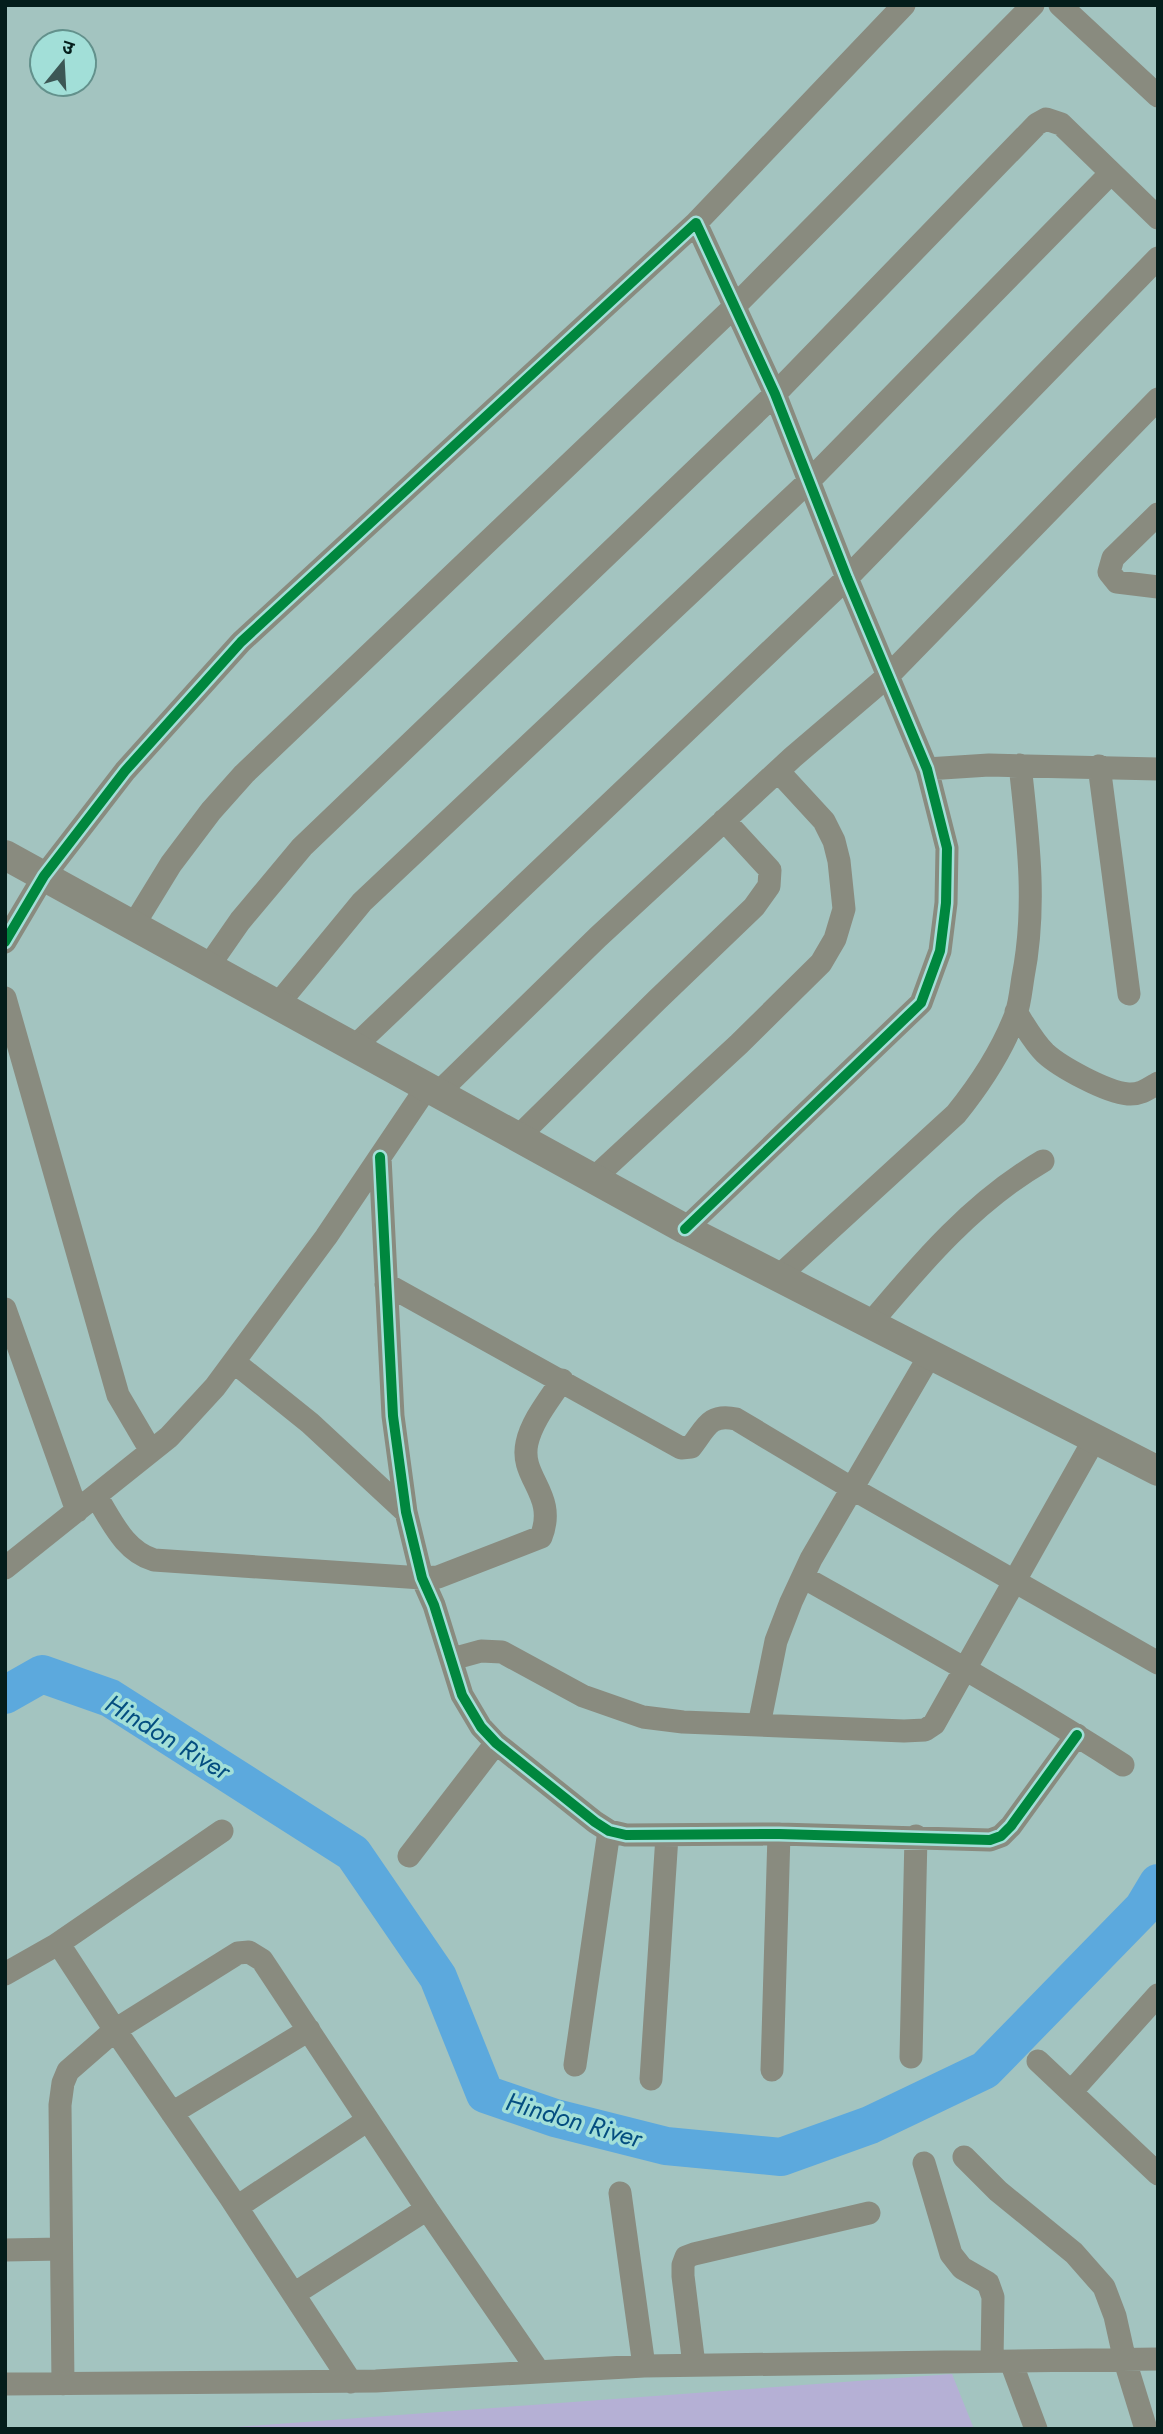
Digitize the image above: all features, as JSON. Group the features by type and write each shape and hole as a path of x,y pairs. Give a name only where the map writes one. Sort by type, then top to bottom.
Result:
{"street":[{"path":"5,942 44,876 125,771 241,642 696,223 904,5"},
{"path":"133,926 171,864 211,811 244,774 736,305 1032,5"},
{"path":"1060,5 1158,96"},
{"path":"208,967 240,921 302,847 775,394 1037,124 1046,119 1061,124 1158,218"},
{"path":"278,1004 362,902 809,481 1111,173"},
{"path":"685,1229 921,1003 940,951 946,903 947,848 927,769 847,578 775,394 696,223"},
{"path":"354,1047 847,578 1158,258"},
{"path":"5,1568 169,1437 215,1387 326,1237 380,1157 432,1090 724,820 889,675 1158,399"},
{"path":"1158,514 1113,558 1109,572 1117,582 1158,587"},
{"path":"927,769 1020,765 1158,769"},
{"path":"778,1277 956,1114 996,1059 1016,1012 1031,924 1032,874 1020,765"},
{"path":"1099,766 1129,994"},
{"path":"593,1179 803,981 821,963 835,939 844,909 834,841 824,821 778,771"},
{"path":"518,1137 754,908 769,886 769,870 724,820"},
{"path":"5,855 685,1229 1158,1471"},
{"path":"5,998 118,1395 151,1451"},
{"path":"1016,1012 1046,1054 1068,1069 1111,1090 1127,1094 1143,1093 1158,1083"},
{"path":"380,1157 393,1416 406,1512 422,1578 434,1605 462,1695 481,1727 496,1743 609,1831 626,1835 779,1833 990,1840 1001,1836 1011,1826 1077,1735"},
{"path":"870,1324 956,1226 994,1193 1043,1161"},
{"path":"386,1284 681,1448 691,1447 715,1418 722,1416 736,1419 1158,1663"},
{"path":"5,1309 77,1511"},
{"path":"759,1725 776,1641 803,1577 930,1355"},
{"path":"234,1362 310,1423 406,1512"},
{"path":"96,1496 128,1546 141,1556 154,1560 438,1577 541,1537 547,1510 527,1461 526,1445 531,1429 562,1380"},
{"path":"452,1659 481,1651 502,1652 583,1696 643,1717 682,1722 925,1730 934,1724 1094,1440"},
{"path":"803,1577 965,1668 1123,1766"},
{"path":"409,1856 496,1743"},
{"path":"5,1974 56,1945 222,1831"},
{"path":"575,2065 609,1831"},
{"path":"772,2070 779,1833"},
{"path":"651,2079 667,1836"},
{"path":"911,2057 916,1836"},
{"path":"56,1945 62,1949 237,2207 351,2382"},
{"path":"63,2384 61,2105 63,2083 68,2071 115,2030 237,1953 249,1952 262,1960 427,2209 540,2372"},
{"path":"1071,2092 1158,1995"},
{"path":"172,2113 309,2030"},
{"path":"1038,2061 1154,2163"},
{"path":"237,2207 368,2120"},
{"path":"964,2157 998,2191 1074,2253 1104,2287 1115,2316 1125,2361 1146,2429"},
{"path":"924,2163 951,2254 962,2268 988,2283 993,2297 1002,2362 1036,2429"},
{"path":"620,2193 645,2366"},
{"path":"294,2294 427,2209"},
{"path":"694,2365 683,2276 686,2258 694,2253 869,2213"},
{"path":"5,2249 61,2249"},
{"path":"5,2384 351,2382 645,2366 1158,2359"}],"shaded area":[{"path":"952,2374 974,2429 209,2429"}],"waterway":[{"name":"Hindon River","path":"5,1695 42,1674 110,1698 353,1853 438,1977 485,2094 555,2118 666,2146 781,2157 870,2125 985,2070 1143,1908 1158,1883"}],"cycle path":[{"path":"5,942 44,876 125,771 241,642 696,223 775,394 847,578 927,769 947,848 946,903 940,951 921,1003 685,1229"},
{"path":"380,1157 393,1416 406,1512 422,1578 434,1605 462,1695 481,1727 496,1743 595,1822 609,1831 626,1835 779,1834 990,1840 1001,1836 1011,1826 1077,1735"}]}
